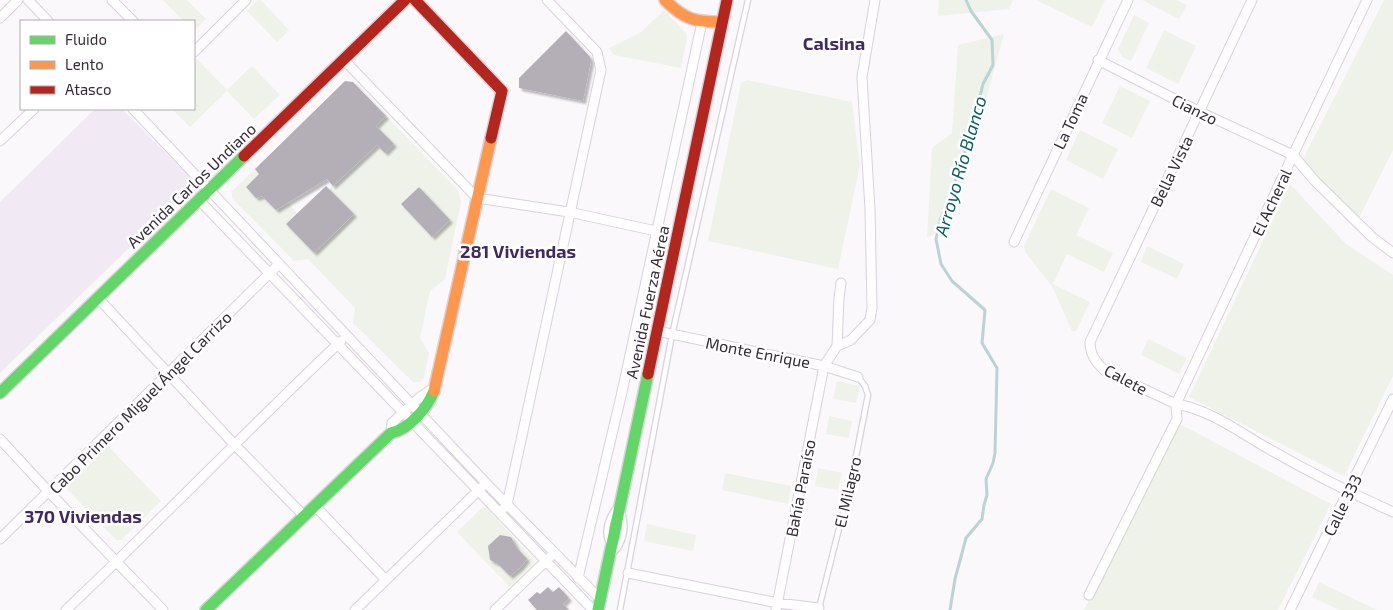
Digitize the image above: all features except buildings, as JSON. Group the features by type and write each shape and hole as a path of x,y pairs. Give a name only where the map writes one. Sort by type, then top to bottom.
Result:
{"street":[{"path":"0,18 18,0"},
{"path":"28,0 47,20"},
{"path":"112,0 132,20"},
{"path":"195,51 246,0"},
{"name":"Avenida Carlos Undiano","path":"0,393 405,0"},
{"path":"206,610 391,433 400,431 412,412 428,405 436,387 502,91 415,0"},
{"path":"500,513 507,505 600,75 597,52 547,0"},
{"path":"665,0 688,20 722,22"},
{"name":"Avenida Fuerza Aérea","path":"599,605 727,0"},
{"path":"824,366 838,346 851,340 870,320 872,308 870,209 862,77 875,0"},
{"name":"La Toma","path":"1014,242 1098,60 1128,0"},
{"name":"Bella Vista","path":"1090,342 1252,0"},
{"name":"El Acheral","path":"1089,595 1176,419 1176,404 1292,155 1367,0"},
{"path":"578,578 624,383 702,22"},
{"path":"343,59 478,198 569,212 656,231"},
{"name":"Cianzo","path":"1098,60 1200,112 1292,155"},
{"path":"0,140 33,110"},
{"path":"135,110 347,336 478,491 593,610"},
{"path":"1292,155 1314,180 1372,237 1393,253"},
{"path":"199,200 338,344 412,412 507,505 578,578 599,605"},
{"name":"Cabo Primero Miguel Ángel Carrizo","path":"0,539 279,264"},
{"path":"838,346 841,283"},
{"path":"98,298 304,516"},
{"name":"Monte Enrique","path":"657,331 824,366 858,377"},
{"path":"66,610 234,444 347,336"},
{"name":"Calete","path":"1090,342 1090,351 1097,363 1105,371 1176,404 1188,406 1219,419 1269,449 1348,491"},
{"name":"Bahía Paraíso","path":"777,607 824,366"},
{"name":"Calle 333","path":"1290,610 1393,399"},
{"path":"0,439 163,610"},
{"path":"355,610 385,579 486,484"},
{"path":"1348,491 1393,512"},
{"path":"315,506 385,579"},
{"path":"495,610 554,553"},
{"path":"628,574 777,607 819,608"}],"lane":[{"path":"620,610 672,335 748,0"},
{"name":"El Milagro","path":"819,608 852,477 868,395 865,386 858,377"}],"shaded area":[{"path":"163,0 187,0 206,19 195,30 195,20 183,20"},
{"path":"258,0 261,0 289,30 277,42 247,11"},
{"path":"939,0 1013,0 1009,9 938,16"},
{"path":"1036,0 1105,0 1092,27"},
{"path":"1142,0 1177,0 1187,5 1179,19"},
{"path":"1384,0 1393,0 1393,150 1357,222 1301,163"},
{"path":"664,10 686,33 687,38 681,68 614,55 609,48 640,33"},
{"path":"1134,15 1149,23 1131,61 1122,57 1118,49"},
{"path":"1164,30 1196,46 1178,84 1146,68"},
{"path":"1004,34 951,225 927,238 932,148 952,133 958,45"},
{"path":"197,59 227,90 252,66 280,95 254,119 227,91 190,127 173,110 195,110 195,61"},
{"path":"747,80 852,102 860,165 838,269 708,241 741,83"},
{"path":"1120,86 1150,101 1132,138 1102,123"},
{"path":"94,110 123,110 196,183 0,373 0,202"},
{"path":"386,116 458,190 461,202 445,279 430,291 420,338 429,353 424,378 420,382 413,382 353,323 355,308 308,259 294,261 232,198 232,191 255,169 259,174 246,187 262,196 276,210 288,203 297,213 286,224 314,253 354,214 329,189 377,145 393,144 376,126"},
{"path":"1080,130 1118,149 1103,179 1066,160"},
{"path":"1290,184 1346,244 1393,275 1393,376 1344,476 1189,397"},
{"path":"1051,189 1089,208 1076,235 1113,253 1104,272 1067,254 1053,284 1090,302 1076,331 1072,331 1052,286 1025,252 1024,246"},
{"path":"1147,246 1184,264 1177,279 1141,262"},
{"path":"1148,339 1187,358 1179,374 1141,355"},
{"path":"837,381 860,386 856,403 833,399"},
{"path":"829,416 852,421 849,438 826,434"},
{"path":"1178,423 1331,504 1278,610 1084,610"},
{"path":"108,446 161,501 121,540 116,540 67,489 67,485"},
{"path":"818,468 842,473 838,490 815,486"},
{"path":"725,473 791,486 788,504 722,490"},
{"path":"482,508 487,508 534,560 534,564 510,587 457,532"},
{"path":"647,524 696,535 693,551 644,541"},
{"path":"1319,582 1377,610 1339,610 1312,597"}],"waterway":[{"name":"Arroyo Río Blanco","path":"950,610 955,579 966,538 982,519 987,495 986,479 995,453 997,368 982,343 985,310 952,281 941,264 936,239 941,218 949,202 971,132 983,84 993,65 992,40 971,11 966,0"}],"traffic: fast":[{"path":"0,393 244,156"},
{"path":"598,610 648,374"},
{"path":"206,610 391,433 405,427 417,417 434,391"}],"traffic: slow":[{"path":"665,0 685,16 697,20 722,22"},
{"path":"434,391 491,138"}],"traffic: jam":[{"path":"244,156 405,0"},
{"path":"415,0 502,91 491,138"},
{"path":"648,374 727,0"}],"district":[{"name":"Calsina","path":"834,43"},
{"name":"281 Viviendas","path":"518,251"},
{"name":"370 Viviendas","path":"83,516"}]}
